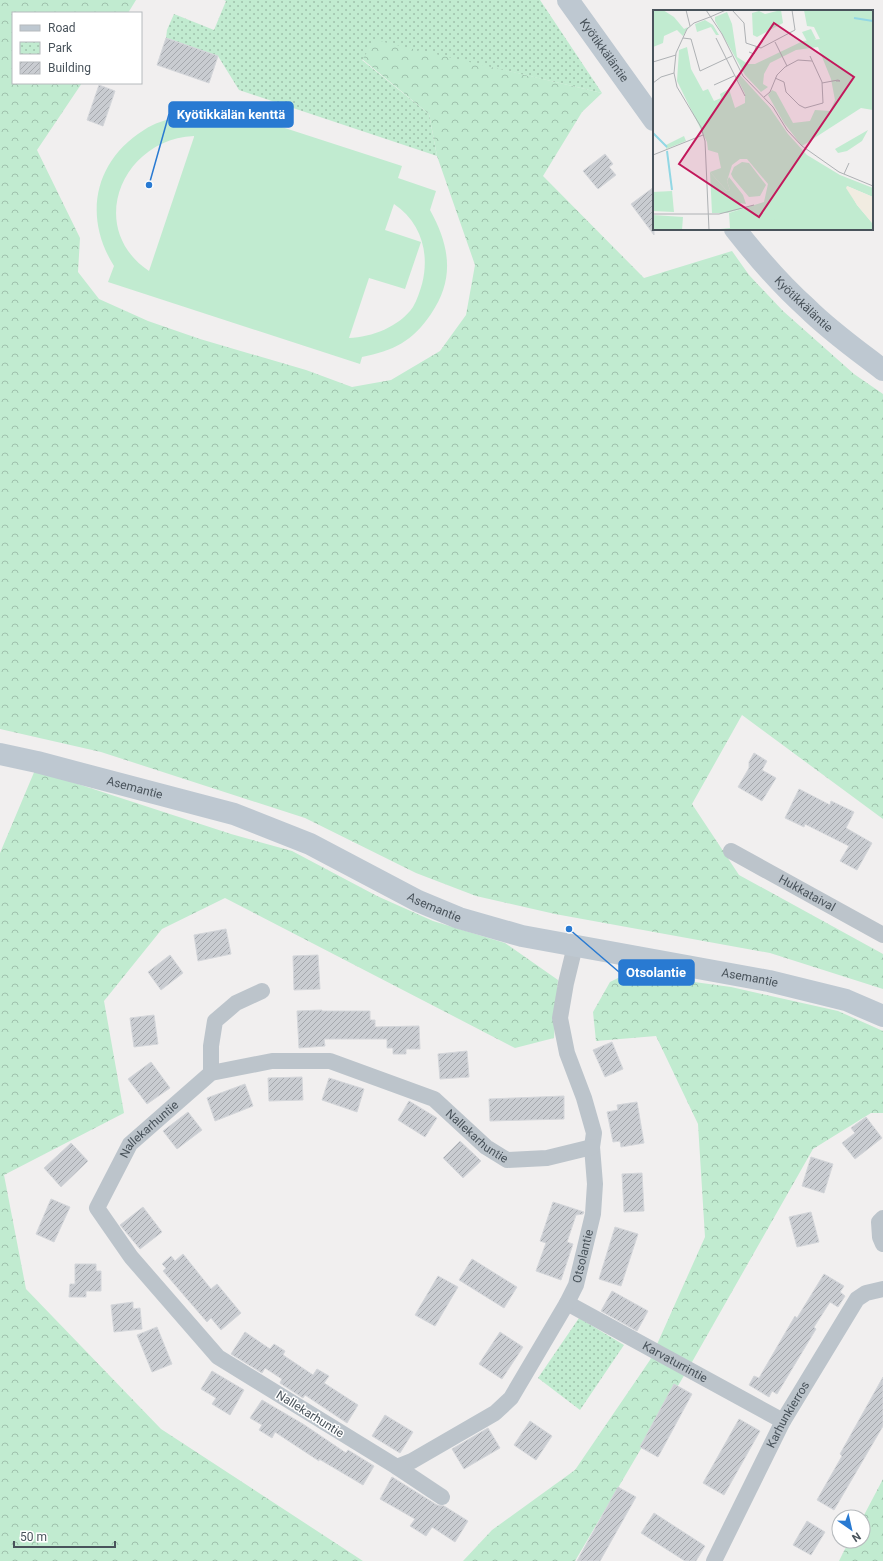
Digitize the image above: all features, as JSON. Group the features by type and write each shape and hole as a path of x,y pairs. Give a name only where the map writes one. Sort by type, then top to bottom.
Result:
{"main road":[{"name":"Kyötikkäläntie","path":"568,0 653,119"},
{"name":"Kyötikkäläntie","path":"736,230 764,265 806,308 883,370"},
{"name":"Asemantie","path":"0,754 44,763 234,814 310,844 418,901 459,918 522,936 769,981 846,1000 883,1016"}],"street":[{"name":"Hukkataival","path":"731,851 883,936"},
{"name":"Otsolantie","path":"397,1467 412,1461 495,1412 511,1398 576,1285 593,1214 595,1184 592,1147 594,1133 584,1098 568,1053 560,1018 566,983 575,946"},
{"path":"211,1073 211,1046 215,1021 236,1003 262,991"},
{"name":"Nallekarhuntie","path":"397,1467 218,1356 131,1257 97,1208 130,1144 211,1073 272,1061 330,1061 434,1099 486,1147 507,1160 547,1158 592,1147"},
{"path":"883,1218 879,1222 880,1237 883,1244"},
{"name":"Karhunkierros","path":"714,1561 783,1421 857,1299 866,1293 883,1289"},
{"name":"Karvaturrintie","path":"567,1303 783,1421"},
{"path":"397,1467 442,1498"}],"green space":[{"path":"0,0 136,0 129,12 12,12 12,84 81,84 37,150 80,238 78,272 99,299 148,321 200,339 306,370 352,387 391,380 440,351 466,315 475,265 437,156 429,114 362,59 375,39 602,93 582,112 543,176 644,278 732,251 749,275 783,311 854,374 883,394 883,819 742,715 692,804 739,875 883,954 883,989 770,953 555,914 476,896 416,873 305,818 101,752 0,729"},
{"path":"224,0 540,0 602,93 375,40 362,60 429,114 437,156 239,90 218,56 166,38 167,30 174,14 214,30 226,1"},
{"path":"182,107 235,125 239,113 402,166 398,178 436,191 430,210 442,237 447,262 447,275 439,301 424,323 409,338 393,348 362,357 360,364 108,282 114,266 104,247 99,228 97,210 99,191 104,174 114,157 127,143 152,125 178,117","holes":["194,137 149,271 130,253 119,232 116,210 120,188 131,169 148,152 169,141","394,204 411,220 421,239 425,261 422,284 419,293 413,307 393,325 367,336 349,338 369,278 405,289 421,242 385,230"]},
{"path":"35,770 231,834 292,851 377,896 433,921 505,943 558,980 554,1038 515,1048 225,898 162,929 104,1001 124,1113 4,1175 26,1289 161,1429 363,1561 0,1561 0,853"},
{"path":"628,973 731,987 838,1011 883,1031 883,1113 871,1113 813,1149 692,1362 575,1561 463,1561 492,1530 575,1470 650,1360 705,1237 698,1124 656,1036 596,1041 593,1012 610,982"},
{"path":"579,1318 624,1345 580,1410 538,1378"},
{"path":"883,1479 883,1561 839,1561 845,1549 871,1549 871,1509 867,1509"}],"building":[{"path":"166,38 218,56 209,83 157,65"},
{"path":"99,85 115,91 103,126 87,120"},
{"path":"605,154 613,164 609,167 616,175 598,189 583,171"},
{"path":"653,188 654,235 631,204"},
{"path":"754,753 767,761 762,770 776,778 762,801 738,787 749,768 749,762"},
{"path":"799,789 830,805 831,801 854,812 846,828 872,843 857,870 840,861 849,846 805,824 804,827 785,818"},
{"path":"226,929 231,954 198,961 194,935"},
{"path":"170,955 183,973 161,990 148,972"},
{"path":"318,955 320,989 294,990 293,956"},
{"path":"297,1011 370,1011 370,1020 375,1020 375,1027 419,1026 420,1049 406,1049 406,1054 393,1054 393,1048 387,1048 387,1039 324,1039 325,1046 299,1048"},
{"path":"154,1015 158,1044 134,1047 130,1018"},
{"path":"612,1042 623,1069 605,1077 593,1050"},
{"path":"467,1051 469,1077 440,1079 438,1054"},
{"path":"151,1062 170,1088 147,1104 128,1079"},
{"path":"302,1077 303,1100 269,1101 268,1078"},
{"path":"329,1078 364,1089 357,1112 322,1100"},
{"path":"245,1084 253,1106 215,1121 207,1098"},
{"path":"564,1096 564,1119 490,1121 489,1099"},
{"path":"409,1101 437,1118 425,1137 398,1120"},
{"path":"637,1102 644,1143 621,1147 620,1141 613,1142 607,1112 618,1110 617,1105"},
{"path":"188,1112 202,1130 177,1149 163,1131"},
{"path":"866,1117 882,1138 855,1159 842,1143 855,1133 851,1128"},
{"path":"460,1141 481,1161 463,1178 443,1158"},
{"path":"71,1143 88,1161 61,1187 44,1168"},
{"path":"811,1157 833,1164 824,1193 802,1186"},
{"path":"642,1173 644,1211 624,1212 622,1174"},
{"path":"51,1199 70,1207 54,1242 36,1234"},
{"path":"553,1202 584,1212 583,1214 576,1215 567,1242 573,1244 561,1280 536,1271 546,1243 540,1241"},
{"path":"143,1207 162,1232 140,1249 120,1225"},
{"path":"811,1212 819,1242 797,1247 789,1217"},
{"path":"615,1227 638,1234 621,1286 599,1279"},
{"path":"183,1254 211,1289 217,1284 241,1313 221,1330 211,1318 207,1322 163,1271 166,1268 162,1264 171,1256 175,1261"},
{"path":"472,1259 517,1287 504,1308 459,1280"},
{"path":"75,1264 96,1264 96,1271 101,1271 101,1291 86,1291 86,1297 69,1297 70,1284 75,1284"},
{"path":"824,1274 844,1286 840,1292 845,1296 838,1307 830,1302 814,1327 816,1329 777,1394 772,1391 769,1397 749,1385 754,1376 759,1378 795,1316 797,1318"},
{"path":"438,1276 458,1287 435,1326 415,1315"},
{"path":"612,1291 648,1311 637,1331 601,1311"},
{"path":"133,1302 133,1309 140,1308 142,1329 114,1332 111,1305"},
{"path":"157,1327 172,1364 152,1372 137,1335"},
{"path":"245,1332 270,1349 274,1344 285,1351 283,1355 313,1375 317,1369 329,1376 324,1383 358,1405 347,1423 305,1395 303,1398 280,1383 282,1379 265,1368 262,1373 231,1354"},
{"path":"500,1332 523,1347 502,1379 479,1364"},
{"path":"212,1371 244,1390 230,1415 212,1404 216,1398 201,1389"},
{"path":"883,1377 883,1426 835,1509 832,1509 817,1500 842,1456 840,1454"},
{"path":"674,1384 692,1394 658,1457 640,1447"},
{"path":"262,1400 303,1424 346,1453 348,1450 374,1466 363,1485 319,1459 319,1461 275,1432 272,1438 259,1430 262,1425 250,1418"},
{"path":"385,1415 413,1432 400,1453 372,1436"},
{"path":"739,1419 760,1431 724,1495 703,1483"},
{"path":"530,1421 552,1436 536,1460 514,1445"},
{"path":"488,1428 500,1448 464,1469 452,1449"},
{"path":"392,1477 437,1505 444,1506 468,1521 455,1542 432,1527 426,1536 410,1526 415,1519 380,1499"},
{"path":"618,1487 636,1497 600,1561 577,1561"},
{"path":"654,1513 705,1546 696,1561 685,1561 641,1533"},
{"path":"807,1521 825,1532 811,1555 793,1545"}],"place":[{"name":"Kyötikkälän kenttä","path":"149,185"},
{"name":"Otsolantie","path":"569,929"}]}
